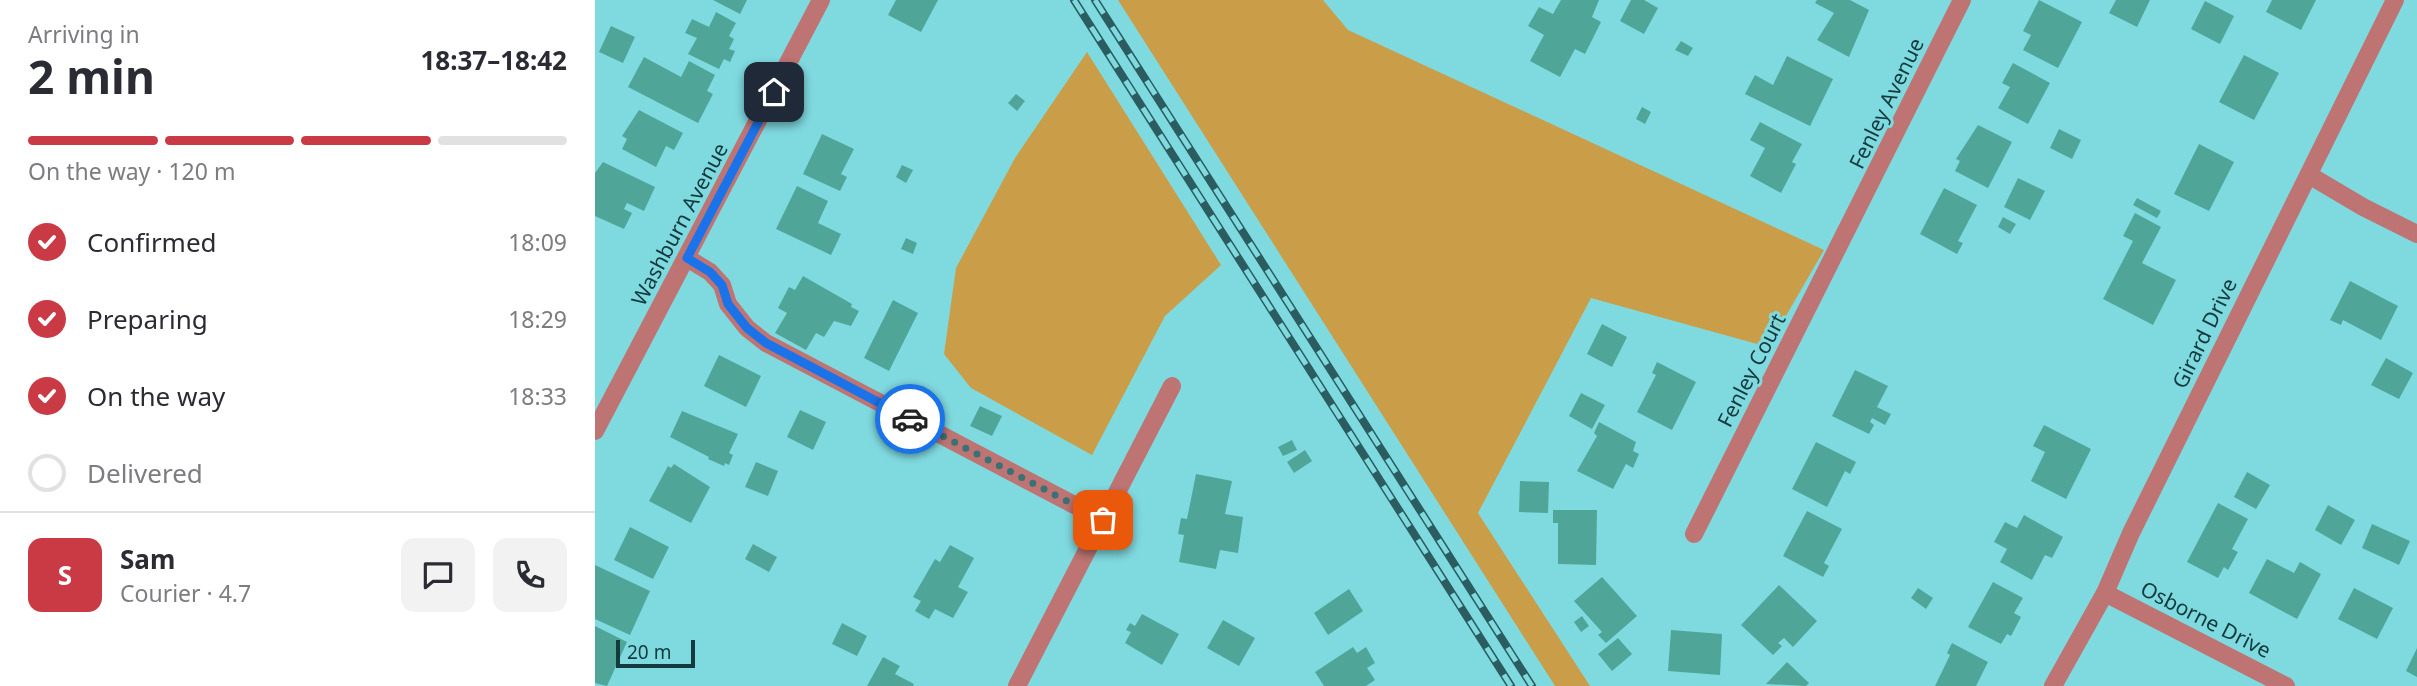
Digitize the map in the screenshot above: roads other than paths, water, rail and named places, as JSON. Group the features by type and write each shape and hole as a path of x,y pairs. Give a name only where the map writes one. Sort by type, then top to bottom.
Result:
{"street":[{"name":"Washburn Avenue","path":"595,431 821,0"},
{"name":"Fenley Avenue","path":"1850,226 1962,0"},
{"name":"Girard Drive","path":"2053,686 2105,593 2131,533 2395,0"},
{"path":"2309,175 2363,207 2417,234"},
{"name":"Fenley Court","path":"1694,534 1850,226"},
{"path":"687,258 710,272 722,285 728,304 747,328 766,343 1103,520"},
{"path":"1017,686 1172,386"},
{"name":"Osborne Drive","path":"2105,593 2286,686"}],"railway":[{"path":"1074,0 1511,686"},
{"path":"1095,0 1532,686"}]}
